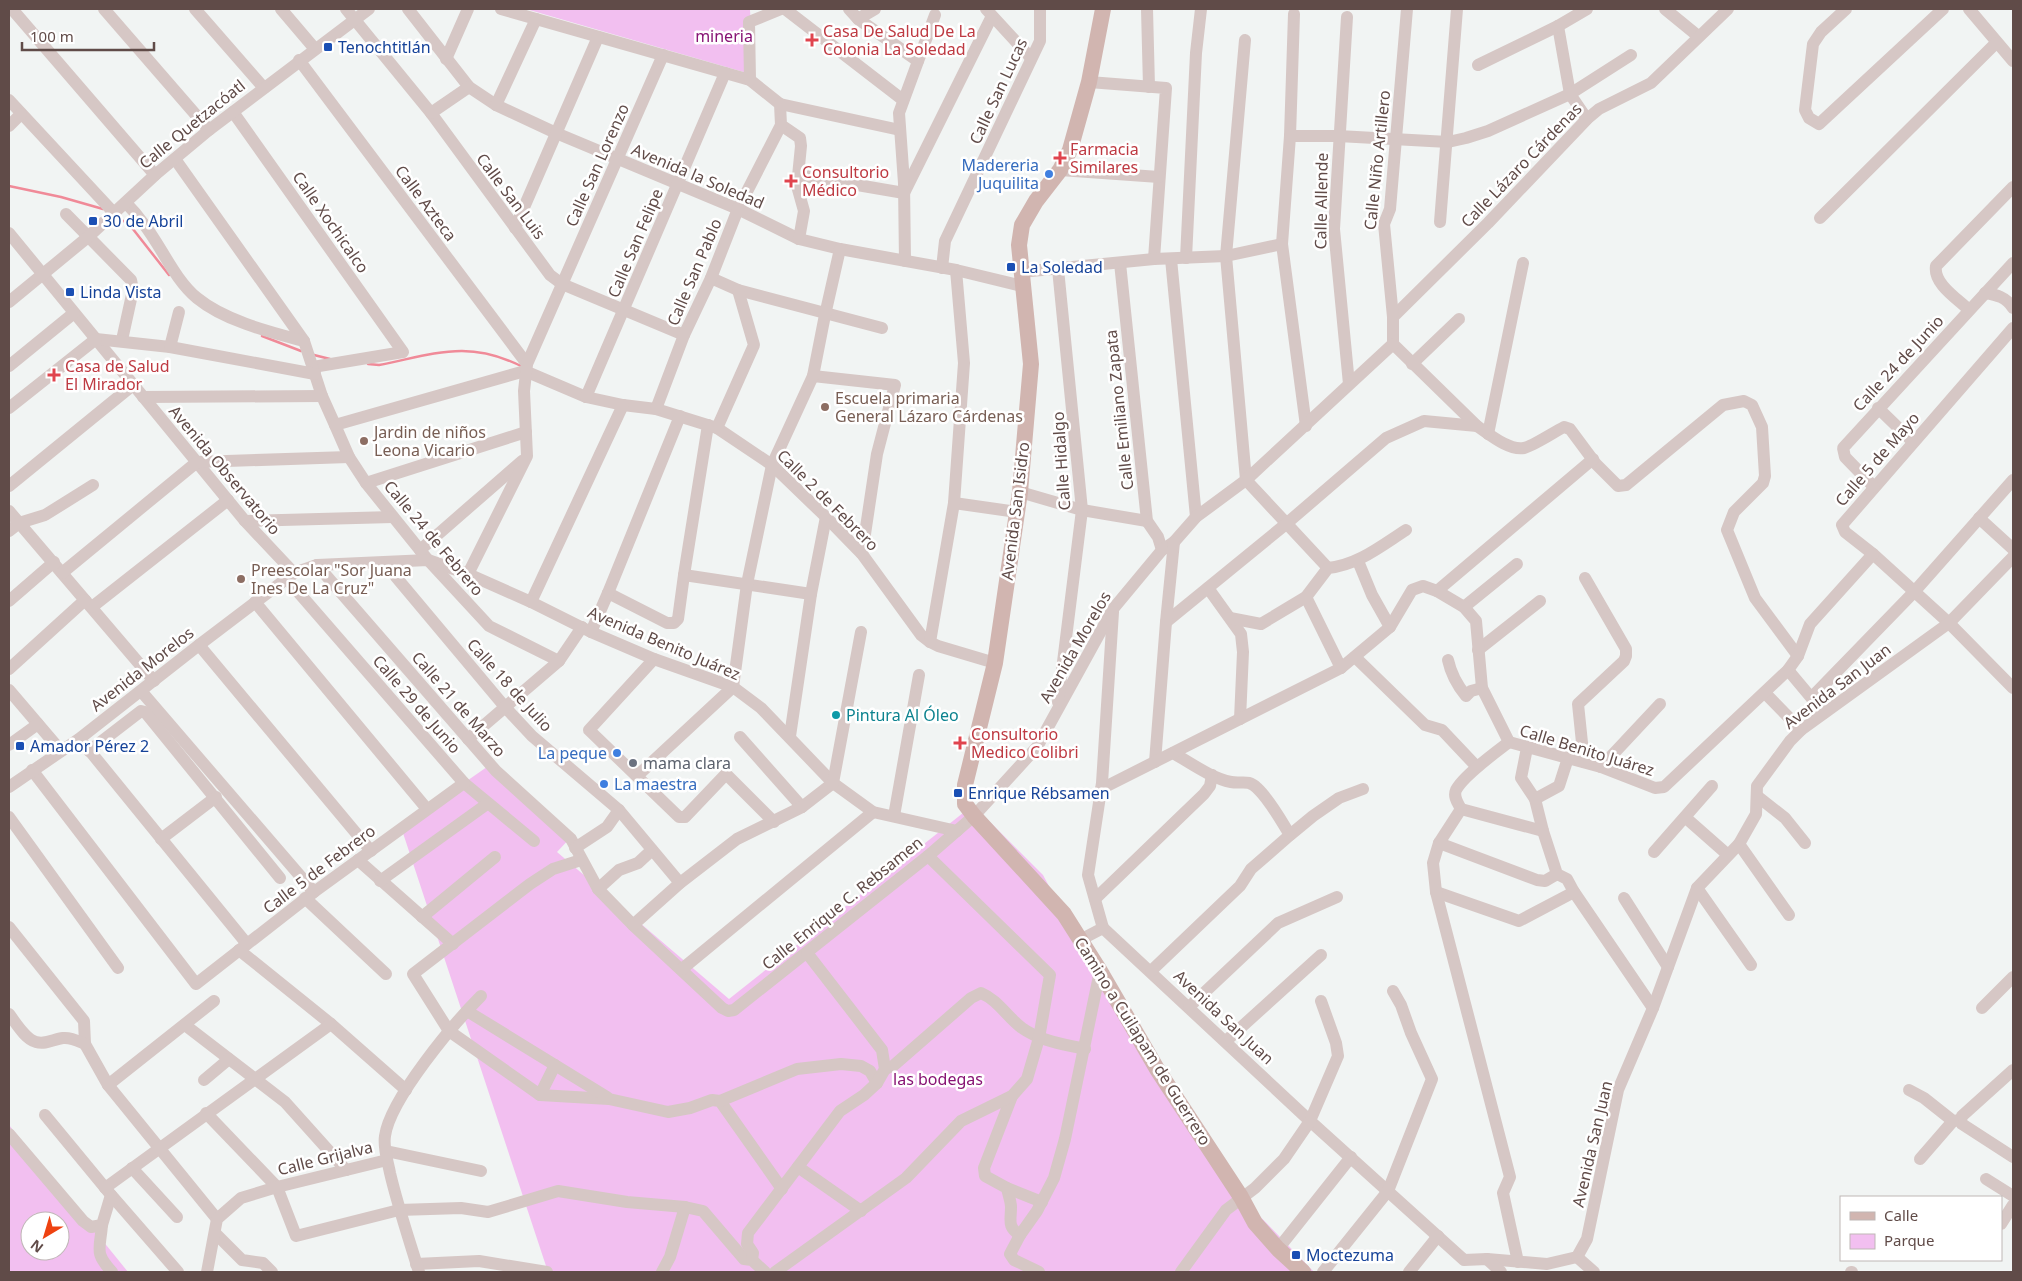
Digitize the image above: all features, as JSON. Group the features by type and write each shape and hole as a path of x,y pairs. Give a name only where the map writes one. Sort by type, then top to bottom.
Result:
{"main road":[{"name":"Avenida San Isidro","path":"974,816 965,804 965,785 994,663 1018,512 1032,364 1019,245 1022,225 1036,202 1060,170 1070,150 1089,82 1103,9"},
{"name":"Camino a Cuilapam de Guerrero","path":"974,816 1064,914 1100,971 1157,1069 1241,1197 1255,1223 1278,1249 1303,1272"}],"street":[{"path":"104,9 209,130"},
{"path":"195,9 264,88"},
{"path":"281,9 315,49"},
{"name":"Calle San Luis","path":"346,9 430,113 550,275 562,284 684,335"},
{"name":"Calle Quetzacóatl","path":"9,302 88,237 155,175 209,130 299,60 370,9"},
{"name":"Avenida la Soledad","path":"408,9 469,87 496,105 556,133 738,209 799,239 840,249 942,268 1022,279 1058,269 1154,259 1226,256 1282,244"},
{"path":"446,59 468,9"},
{"path":"502,9 750,80 780,104 900,130"},
{"path":"750,80 749,22 780,9"},
{"path":"785,9 903,100"},
{"path":"849,9 858,19 918,61"},
{"path":"858,19 875,9"},
{"name":"Calle San Lucas","path":"942,268 945,241 1040,41 1040,9"},
{"path":"1147,9 1149,87"},
{"path":"1186,258 1196,53 1201,9"},
{"name":"Calle Niño Artillero","path":"1393,344 1384,224 1390,209 1406,9"},
{"path":"1440,222 1448,142 1457,9"},
{"path":"1478,65 1558,26 1587,9"},
{"path":"1665,9 1698,36"},
{"name":"Calle Lázaro Cárdenas","path":"1392,317 1488,223 1586,119 1599,109 1651,83 1728,9"},
{"path":"1846,9 1821,32 1813,44 1805,110 1809,118 1819,124 1943,9"},
{"path":"1969,9 2013,61"},
{"path":"11,10 155,175"},
{"path":"904,193 989,12 1031,58"},
{"path":"1294,14 1290,136 1282,244 1306,426"},
{"path":"905,261 904,193 899,113 935,15"},
{"name":"Calle Allende","path":"1347,17 1338,136 1334,229 1349,384"},
{"path":"496,105 536,19"},
{"path":"1558,26 1570,94 1586,119"},
{"path":"515,228 598,37"},
{"path":"1246,40 1226,256 1246,480 1328,568"},
{"path":"1820,218 1996,42"},
{"name":"Calle San Lorenzo","path":"526,367 663,55"},
{"path":"1290,136 1338,136 1448,142 1488,131 1570,94 1630,55"},
{"name":"Calle Azteca","path":"299,60 526,367"},
{"name":"Calle San Felipe","path":"586,397 725,73"},
{"path":"1089,82 1166,88 1154,259"},
{"path":"430,113 469,87"},
{"path":"9,100 114,213"},
{"path":"780,104 781,125 800,138 797,186 804,211 799,239"},
{"name":"Calle Xochicalco","path":"232,112 403,352 314,370"},
{"path":"9,126 21,114"},
{"name":"Calle San Pablo","path":"656,409 684,335 711,278 738,209 781,125"},
{"name":"Calle 24 de Febrero","path":"175,159 304,341 322,396 350,457 366,483 424,555 488,626 559,661"},
{"path":"1060,170 1159,177"},
{"path":"799,175 904,193"},
{"path":"1969,310 1940,283 1935,272 1936,266 2013,187"},
{"path":"126,202 144,223 181,280 196,298 218,312 274,333 304,341"},
{"path":"66,214 131,280 133,290 122,340"},
{"name":"Avenida Observatorio","path":"9,233 290,576"},
{"path":"637,776 733,687 747,584 772,464 813,376 840,249"},
{"path":"1171,259 1196,517"},
{"name":"Calle Emiliano Zapata","path":"1120,263 1148,522 1158,537 1162,550"},
{"path":"1482,430 1523,263"},
{"name":"Calle 24 de Junio","path":"1874,487 1845,457 1842,448 2013,263"},
{"name":"Calle Hidalgo","path":"1057,710 1082,510 1058,269"},
{"path":"930,642 954,503 964,362 956,270"},
{"path":"711,278 738,290 825,315 882,328"},
{"path":"608,593 667,623 674,623 678,619 684,575 713,427 754,345 738,290"},
{"path":"1985,293 2000,296 2013,308"},
{"path":"170,347 178,312"},
{"path":"9,366 74,313"},
{"path":"1412,364 1459,318"},
{"name":"Calle 5 de Mayo","path":"1949,623 1873,554 1845,532 1842,525 2013,328"},
{"path":"9,408 96,339 122,340 314,370"},
{"path":"1393,344 1482,430 1510,446 1524,448 1564,427 1570,429 1593,459 1618,486 1626,485 1722,405 1744,401 1752,405 1762,427 1764,483 1734,512 1727,530 1755,598 1798,656"},
{"name":"Avenida Morelos","path":"974,816 1037,747 1113,609 1162,550 1174,542 1196,517 1246,480 1393,344"},
{"path":"335,425 526,367 528,456 468,574"},
{"name":"Calle 2 de Febrero","path":"526,367 586,397 623,405 656,409 713,427 772,464 862,554 921,635 930,642 994,663"},
{"path":"813,376 895,385 877,454 862,554"},
{"path":"9,486 133,385"},
{"path":"143,397 322,396"},
{"path":"531,602 623,405"},
{"path":"1878,408 1913,442"},
{"path":"468,739 559,661 586,629 608,593 680,416"},
{"path":"1166,622 1286,524 1386,438 1424,421 1482,430"},
{"path":"366,483 526,432"},
{"path":"424,555 528,456"},
{"path":"9,601 58,568 197,462 350,457"},
{"path":"1437,591 1593,459"},
{"path":"1812,697 1914,592 2013,480"},
{"path":"9,531 20,523 45,515 93,484"},
{"path":"1020,492 1082,510 1148,522"},
{"path":"9,669 89,603 228,500"},
{"path":"954,503 1018,512"},
{"path":"9,511 154,681"},
{"path":"245,521 393,517"},
{"path":"790,736 811,594 826,517"},
{"path":"1979,518 2013,549"},
{"path":"1230,618 1261,624 1306,597 1328,568 1340,567 1358,561 1406,530"},
{"path":"1155,762 1174,542"},
{"name":"Calle Benito Juárez","path":"1461,809 1455,798 1456,790 1477,767 1509,742 1601,767 1656,788 1664,787 1788,670 1798,656 1810,624 1873,554"},
{"name":"Avenida Benito Juárez","path":"290,576 317,565 390,563 424,555 654,659 733,687 761,708 790,736 833,784 873,812 957,831"},
{"name":"Avenida San Juan","path":"1103,928 1310,1121 1464,1260 1547,1264 1577,1257 1587,1239 1618,1090 1653,1008 1696,888 1739,844 1756,814 1757,786 1790,741 1801,730 1949,623 2013,557"},
{"path":"1358,561 1372,595 1390,627"},
{"name":"Calle 18 de Julio","path":"390,563 396,577 505,707 532,736 619,810 680,883"},
{"path":"1464,607 1517,564"},
{"name":"Calle 21 de Marzo","path":"317,565 496,771 571,839 598,890 632,925 728,1011"},
{"path":"684,575 811,594"},
{"name":"Avenida Morelos","path":"9,787 79,738 290,576"},
{"name":"Calle 29 de Junio","path":"290,576 464,783 534,841"},
{"path":"1584,762 1578,704 1624,661 1626,656 1626,649 1585,578"},
{"path":"1101,790 1341,668 1390,627 1412,590 1423,586 1437,591 1464,607 1476,621 1482,688 1509,742"},
{"path":"1208,588 1241,634 1240,720"},
{"path":"1306,597 1341,668"},
{"path":"1478,650 1540,600"},
{"path":"255,602 427,809"},
{"path":"1080,940 1103,928 1088,875 1101,790 1111,662 1113,609"},
{"path":"1949,623 2013,688"},
{"path":"632,925 680,883 737,839 802,807 833,784 862,632"},
{"path":"199,644 371,851"},
{"path":"1355,658 1425,725 1442,730 1477,767"},
{"path":"654,659 589,730 682,818 726,774 774,822"},
{"path":"1448,660 1450,670 1458,686 1466,696 1471,691 1482,688"},
{"path":"1788,670 1824,712"},
{"path":"894,816 919,675"},
{"path":"9,690 61,751"},
{"path":"141,691 310,895 386,974"},
{"path":"1765,693 1801,730"},
{"path":"1601,767 1660,704"},
{"path":"89,751 141,711 145,712 280,878"},
{"path":"9,745 38,724"},
{"path":"740,737 802,807"},
{"path":"79,738 161,839 243,948 406,1090"},
{"path":"1527,748 1521,778 1535,798 1543,832 1557,874 1567,879 1653,1008"},
{"path":"1173,753 1212,775 1232,782 1247,781 1256,787 1290,835"},
{"path":"1535,798 1559,786 1568,758"},
{"name":"Calle 5 de Febrero","path":"32,770 196,984 310,895 464,783"},
{"path":"1095,899 1204,794 1210,786 1212,775"},
{"path":"1654,852 1686,818 1712,786"},
{"path":"1151,971 1240,886 1251,869 1290,835 1339,798 1363,789"},
{"path":"1758,796 1785,818 1805,844"},
{"path":"161,839 216,797"},
{"path":"380,881 487,804"},
{"path":"1518,1262 1504,1194 1510,1177 1436,892 1433,864 1440,843 1461,809 1543,832"},
{"path":"619,810 608,827 578,854 552,869 413,974 448,1031 540,1094 609,1099 668,1112 690,1108 712,1100 720,1101 797,1069 841,1064 861,1066 870,1071 876,1083"},
{"path":"682,969 873,812"},
{"name":"Calle Enrique C. Rebsamen","path":"728,1011 734,1010 807,953 928,856 974,816"},
{"path":"9,817 118,968"},
{"path":"1686,818 1728,855"},
{"path":"1440,843 1537,880 1545,881 1557,874"},
{"path":"1739,844 1790,915"},
{"path":"598,890 619,870 638,863 652,850"},
{"path":"928,856 1050,974 1039,1038 1027,1079 1012,1096 984,1168 985,1176 1006,1188 1042,1202"},
{"path":"422,917 495,857"},
{"path":"358,860 453,944"},
{"path":"1696,888 1752,965"},
{"path":"1436,892 1519,921 1574,892"},
{"path":"1189,1007 1278,922 1337,897"},
{"path":"1624,898 1668,967"},
{"path":"9,927 84,1021 85,1044 108,1085 217,1219 207,1272"},
{"path":"752,1260 753,1253 747,1244 748,1233 840,1111 864,1095 876,1083 884,1069 882,1050 807,953"},
{"path":"1226,1041 1321,955"},
{"path":"1039,1272 1014,1260 1010,1254 1042,1202 1054,1178 1065,1139 1085,1049 1100,971"},
{"path":"1982,1008 2013,977"},
{"path":"1323,1272 1388,1191 1432,1079 1393,990"},
{"path":"884,1069 893,1066 971,998 981,993 992,997 1022,1028 1039,1038 1085,1049"},
{"name":"Calle Grijalva","path":"217,1219 241,1198 346,1170 386,1155 384,1138 388,1120 406,1090 448,1031 481,996"},
{"path":"108,1085 214,1001"},
{"path":"1181,1272 1192,1267 1226,1210 1255,1188 1284,1159 1310,1121 1338,1056 1336,1043 1321,1001"},
{"path":"467,1011 609,1099"},
{"path":"9,1014 27,1037 35,1042 44,1043 62,1038 73,1039 85,1044"},
{"path":"112,1272 101,1260 99,1254 99,1226 108,1191 132,1168 331,1024"},
{"path":"185,1025 286,1102 346,1170"},
{"path":"204,1080 230,1059"},
{"path":"540,1094 555,1066"},
{"path":"1920,1159 1957,1120 2013,1070"},
{"path":"1909,1090 2013,1156"},
{"path":"776,1272 906,1178 962,1121 1012,1096"},
{"path":"720,1101 782,1189"},
{"path":"206,1113 277,1187 296,1236 398,1210 461,1208 488,1212 558,1192 627,1202 685,1207 703,1211 744,1259 752,1260 765,1272"},
{"path":"45,1115 178,1272"},
{"path":"9,1134 83,1222 91,1227 99,1226"},
{"path":"481,1171 386,1155 398,1210 418,1268 478,1267 547,1272"},
{"path":"1278,1249 1351,1157"},
{"path":"798,1167 861,1211"},
{"path":"132,1168 177,1218"},
{"path":"1986,1179 2013,1196"},
{"path":"1006,1188 1011,1205 1010,1224 1013,1231 1020,1235"},
{"path":"2002,1222 2013,1206"},
{"path":"662,1272 670,1257 685,1207"},
{"path":"215,1233 242,1260 263,1263 272,1272"},
{"path":"1409,1272 1438,1236"},
{"path":"1577,1257 1594,1272"},
{"path":"1487,1260 1502,1272"}],"green space":[{"name":"mineria","path":"526,9 752,9 750,10 754,75"},
{"name":"las bodegas","path":"494,762 572,836 557,852 729,999 973,805 1043,875 1064,914 1241,1197 1314,1272 548,1272 401,827"},
{"path":"9,1125 128,1272 9,1272"}],"waterway":[{"path":"9,186 61,197 103,209"},
{"path":"116,217 129,224 169,275"},
{"path":"262,336 301,351"},
{"path":"368,364 379,365 435,353 468,351 503,358 523,367"},
{"path":"314,355 330,359"}],"place":[{"name":"Casa De Salud De La Colonia La Soledad","path":"812,40"},
{"name":"Tenochtitlán","path":"328,47"},
{"name":"Farmacia Similares","path":"1060,158"},
{"name":"Madereria Juquilita","path":"1049,174"},
{"name":"Consultorio Médico","path":"791,181"},
{"name":"30 de Abril","path":"93,221"},
{"name":"La Soledad","path":"1011,267"},
{"name":"Linda Vista","path":"70,292"},
{"name":"Casa de Salud El Mirador","path":"54,375"},
{"name":"Escuela primaria General Lázaro Cárdenas","path":"825,407"},
{"name":"Jardin de niños Leona Vicario","path":"364,441"},
{"name":"Preescolar \"Sor Juana Ines De La Cruz\"","path":"241,579"},
{"name":"Pintura Al Óleo","path":"836,715"},
{"name":"Consultorio Medico Colibri","path":"960,743"},
{"name":"Amador Pérez 2","path":"20,746"},
{"name":"La peque","path":"617,753"},
{"name":"mama clara","path":"633,763"},
{"name":"La maestra","path":"604,784"},
{"name":"Enrique Rébsamen","path":"958,793"},
{"name":"Moctezuma","path":"1296,1255"}]}
